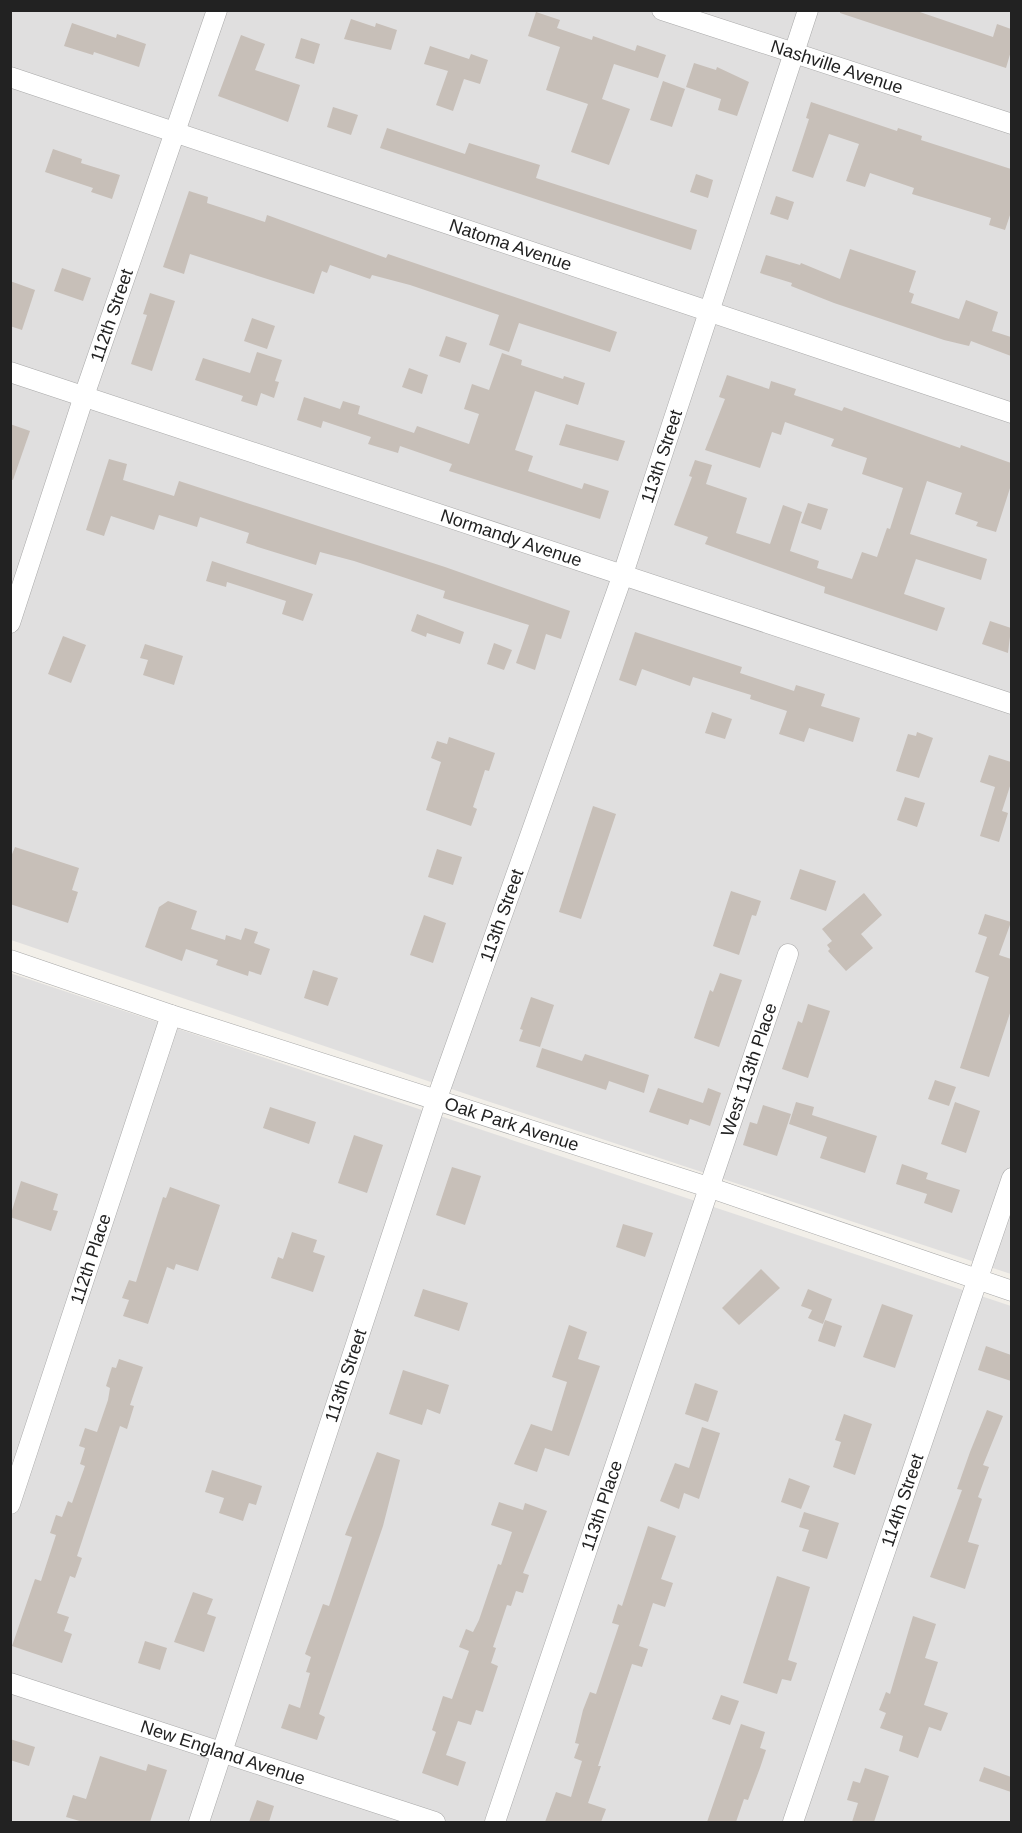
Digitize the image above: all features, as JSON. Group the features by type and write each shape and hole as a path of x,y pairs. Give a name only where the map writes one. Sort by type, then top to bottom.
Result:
{"street":[{"name":"112th Street","path":"10,623 84,396 217,10"},
{"name":"Nashville Avenue","path":"662,10 1011,124"},
{"name":"113th Street","path":"198,1822 436,1101 623,574 808,10"},
{"name":"Natoma Avenue","path":"10,77 175,131 708,314 1011,413"},
{"name":"Normandy Avenue","path":"10,372 1011,704"},
{"name":"West 113th Place","path":"711,1188 788,954"},
{"name":"Oak Park Avenue","path":"10,960 171,1015 711,1188 1011,1292"},
{"name":"112th Place","path":"10,1504 171,1015"},
{"name":"114th Street","path":"793,1822 1011,1178"},
{"name":"113th Place","path":"495,1822 711,1188"},
{"name":"New England Avenue","path":"10,1683 221,1754 435,1822"}],"shaded area":[{"path":"11,11 1011,11 1011,1274 490,1102 11,940"},
{"path":"10,973 1011,1306 1011,1822 11,1822"}],"building":[{"path":"840,10 914,10 993,37 997,24 1011,29 1011,51 1006,68 840,13"},
{"path":"536,12 560,20 557,28 592,40 593,36 635,51 637,45 666,55 658,78 614,64 602,99 630,109 609,165 571,152 588,104 546,90 560,47 528,36"},
{"path":"351,19 375,27 376,23 397,30 391,50 344,39"},
{"path":"72,23 116,38 117,34 146,44 139,67 94,52 93,55 64,46"},
{"path":"241,35 265,44 255,70 300,85 288,122 218,96"},
{"path":"301,38 320,44 314,64 295,58"},
{"path":"430,46 469,59 471,54 488,60 480,84 464,79 453,111 436,105 448,71 424,64"},
{"path":"694,63 716,70 717,67 749,82 737,116 718,110 721,99 686,87"},
{"path":"663,81 685,89 672,127 650,120"},
{"path":"811,102 897,131 898,128 922,136 921,140 1011,169 1011,212 1005,230 989,225 991,218 912,194 914,188 870,173 865,187 846,181 859,144 829,134 813,178 792,171 809,119 806,118"},
{"path":"333,107 358,115 351,135 327,127"},
{"path":"387,128 465,154 469,143 540,165 536,178 697,230 691,250 380,148"},
{"path":"53,149 82,159 81,163 120,175 112,199 91,192 93,188 45,172"},
{"path":"696,174 713,180 708,198 690,192"},
{"path":"189,191 208,197 207,203 265,222 267,215 386,258 388,254 617,332 610,352 519,323 509,352 489,345 499,315 410,285 372,275 370,279 330,265 327,273 322,271 314,294 190,254 184,274 163,267"},
{"path":"776,196 794,202 788,220 770,214"},
{"path":"850,249 916,271 909,292 914,294 911,303 959,319 966,300 998,312 992,331 1011,337 1011,356 971,341 969,346 944,340 834,303 791,286 792,283 760,273 766,255 800,265 801,263 840,279"},
{"path":"62,268 91,278 83,301 54,291"},
{"path":"10,281 35,290 22,330 10,326"},
{"path":"150,293 175,301 152,371 131,364 147,315 143,314"},
{"path":"252,318 275,326 267,349 244,341"},
{"path":"446,336 467,343 460,363 439,356"},
{"path":"257,352 282,360 275,381 279,382 274,398 261,393 257,406 241,401 243,396 195,380 203,358 250,373"},
{"path":"502,353 522,360 521,365 563,379 564,376 585,383 578,405 535,391 515,450 533,456 528,471 582,489 584,483 609,491 600,519 449,471 452,464 400,446 398,453 368,444 371,437 323,421 321,428 297,420 304,397 340,409 343,401 360,406 358,414 414,433 417,426 469,444 479,414 464,409 472,384 489,390"},
{"path":"409,368 428,375 422,394 402,387"},
{"path":"727,375 769,389 771,381 796,389 794,395 842,411 844,407 960,448 961,445 1011,463 1011,485 996,532 976,526 978,522 955,514 962,493 927,481 910,534 987,559 981,580 916,559 904,594 945,608 937,631 824,593 825,587 705,544 708,537 674,525 692,477 689,476 695,460 712,465 706,484 747,498 736,533 770,544 783,505 802,512 790,551 819,561 817,568 852,579 862,552 877,557 887,528 890,529 903,488 862,474 867,458 831,446 834,439 785,422 781,435 772,432 760,468 705,450 725,399 719,397"},
{"path":"10,424 30,431 13,480 10,479"},
{"path":"566,424 625,441 618,461 559,445"},
{"path":"109,459 127,464 123,480 174,496 179,481 445,567 570,611 561,639 546,634 535,670 516,663 529,625 443,598 445,591 354,561 320,552 316,565 261,548 246,543 249,533 200,517 197,527 159,515 154,530 111,516 104,536 86,530"},
{"path":"808,503 828,509 821,530 801,523"},
{"path":"212,561 313,594 303,621 282,614 286,601 227,582 226,587 206,581"},
{"path":"417,614 464,632 460,644 427,633 426,637 411,631"},
{"path":"990,621 1011,628 1008,653 982,644"},
{"path":"635,632 742,667 740,673 794,691 796,685 825,694 821,706 860,718 853,742 809,728 804,742 779,734 787,711 750,699 751,695 693,677 690,686 642,669 636,686 619,680"},
{"path":"63,636 86,645 71,683 48,674"},
{"path":"494,643 512,650 504,670 487,664"},
{"path":"145,644 183,656 174,685 143,675 148,660 140,658"},
{"path":"712,712 732,719 725,739 705,733"},
{"path":"917,732 933,738 919,778 896,771 908,734 916,736"},
{"path":"449,737 495,753 489,771 485,770 473,807 477,809 471,826 426,810 441,762 431,758 437,741 447,744"},
{"path":"989,755 1011,762 1011,783 1002,811 1008,813 999,842 980,836 995,787 980,782"},
{"path":"905,797 925,803 917,827 897,820"},
{"path":"593,806 616,814 581,919 559,912"},
{"path":"15,847 79,868 72,890 78,892 68,923 10,904 10,859"},
{"path":"437,849 462,857 453,885 428,877"},
{"path":"800,869 836,881 826,911 790,899"},
{"path":"731,891 761,901 756,916 752,915 739,955 713,946"},
{"path":"864,893 882,915 861,934 873,948 846,971 828,951 830,949 827,945 832,941 822,929"},
{"path":"168,901 197,911 191,929 225,940 226,935 241,940 245,928 258,932 254,943 270,949 261,975 249,971 248,976 216,965 218,960 186,949 182,961 145,947 159,907"},
{"path":"985,914 1011,922 999,955 1011,959 1011,1010 989,1077 960,1068 989,977 975,972 987,937 978,934"},
{"path":"424,915 446,923 433,963 410,955"},
{"path":"313,970 338,978 328,1006 304,998"},
{"path":"720,973 742,980 719,1047 694,1038 710,990 713,992"},
{"path":"531,997 554,1005 540,1047 519,1041 523,1030 520,1029"},
{"path":"808,1004 830,1011 808,1078 782,1069 798,1021 802,1023"},
{"path":"542,1048 582,1061 585,1054 649,1075 644,1093 609,1081 606,1090 536,1067"},
{"path":"935,1080 956,1087 949,1106 928,1099"},
{"path":"658,1088 703,1103 708,1088 721,1093 710,1126 690,1119 688,1125 649,1112"},
{"path":"796,1102 814,1107 812,1115 877,1136 865,1173 820,1158 827,1137 789,1124"},
{"path":"955,1102 980,1111 966,1153 941,1144"},
{"path":"763,1105 791,1114 777,1156 743,1145 750,1122 757,1124"},
{"path":"270,1107 316,1122 309,1144 263,1128"},
{"path":"354,1135 383,1145 367,1193 338,1183"},
{"path":"902,1164 928,1173 926,1179 960,1190 952,1213 924,1203 927,1194 896,1184"},
{"path":"452,1167 481,1176 465,1225 436,1215"},
{"path":"21,1181 58,1194 53,1210 58,1211 51,1231 10,1217"},
{"path":"170,1187 220,1205 198,1271 176,1264 174,1270 167,1267 148,1324 123,1316 129,1300 122,1298 129,1280 136,1282 163,1197 166,1198"},
{"path":"623,1224 653,1233 645,1257 616,1247"},
{"path":"292,1232 317,1240 313,1252 325,1256 313,1292 271,1278 278,1257 283,1259"},
{"path":"761,1269 780,1288 739,1325 722,1308"},
{"path":"423,1289 468,1303 459,1331 414,1316"},
{"path":"808,1289 832,1299 823,1324 808,1318 812,1310 801,1306"},
{"path":"882,1304 913,1315 895,1368 863,1357"},
{"path":"825,1320 842,1326 835,1347 818,1341"},
{"path":"569,1325 587,1332 578,1359 600,1366 569,1456 545,1448 537,1472 514,1464 531,1424 552,1431 567,1382 552,1377"},
{"path":"986,1346 1011,1355 1011,1381 978,1370"},
{"path":"119,1359 143,1367 130,1405 134,1406 127,1429 120,1426 77,1556 82,1558 75,1578 70,1576 57,1613 69,1617 64,1631 72,1634 62,1663 12,1646 35,1579 41,1581 56,1535 50,1533 56,1515 62,1517 68,1501 72,1503 85,1466 80,1464 85,1448 79,1446 85,1428 97,1432 108,1400 110,1388 106,1386 112,1367 116,1368"},
{"path":"403,1370 449,1385 440,1414 427,1409 422,1425 389,1414"},
{"path":"695,1383 718,1391 708,1422 685,1414"},
{"path":"987,1410 1003,1416 983,1465 989,1467 978,1497 982,1499 968,1542 979,1545 965,1589 930,1577 962,1490 957,1489"},
{"path":"844,1414 872,1424 855,1475 833,1467 841,1442 835,1440"},
{"path":"702,1427 720,1433 699,1499 684,1493 679,1509 660,1501 675,1463 689,1468"},
{"path":"377,1452 400,1460 383,1526 319,1714 325,1717 317,1740 281,1728 289,1704 300,1708 310,1673 306,1672 311,1657 305,1654 323,1604 329,1606 352,1537 345,1535"},
{"path":"212,1470 262,1486 256,1505 249,1503 243,1521 219,1513 224,1498 205,1492"},
{"path":"789,1478 810,1486 801,1509 781,1502"},
{"path":"499,1502 523,1510 525,1503 547,1511 523,1573 529,1575 523,1593 516,1591 511,1606 507,1605 493,1647 496,1648 491,1663 498,1666 483,1712 476,1710 471,1725 458,1721 446,1755 466,1762 458,1786 422,1773 436,1732 432,1730 443,1696 452,1699 469,1651 459,1647 466,1629 473,1632 479,1620 498,1564 501,1565 512,1532 491,1525"},
{"path":"804,1512 839,1523 827,1559 802,1551 809,1530 799,1527"},
{"path":"648,1526 676,1536 661,1579 673,1583 665,1607 653,1603 639,1646 648,1649 642,1667 632,1664 598,1766 601,1766 588,1803 606,1809 601,1822 545,1822 556,1792 571,1797 582,1761 574,1758 579,1744 575,1743 583,1710 590,1692 596,1694 619,1625 612,1623 618,1604 622,1606"},
{"path":"777,1576 810,1587 788,1660 797,1663 791,1681 782,1679 777,1694 743,1683"},
{"path":"193,1592 213,1599 207,1614 216,1617 204,1652 174,1642"},
{"path":"913,1616 936,1624 925,1658 938,1662 924,1705 948,1713 941,1731 929,1727 918,1758 899,1751 903,1736 880,1728 886,1713 879,1710 886,1692 890,1694"},
{"path":"145,1641 167,1648 160,1670 138,1663"},
{"path":"721,1695 739,1701 730,1725 712,1719"},
{"path":"741,1724 765,1732 760,1748 766,1750 760,1768 748,1800 744,1799 736,1822 707,1822"},
{"path":"10,1739 35,1747 29,1766 10,1760"},
{"path":"100,1756 146,1771 148,1764 167,1770 150,1822 83,1822 66,1817 73,1795 86,1799"},
{"path":"984,1767 1011,1777 1011,1792 979,1781"},
{"path":"865,1768 889,1776 874,1822 852,1822 858,1803 847,1800 853,1781 860,1783"},
{"path":"257,1800 274,1806 269,1822 249,1822"}]}
